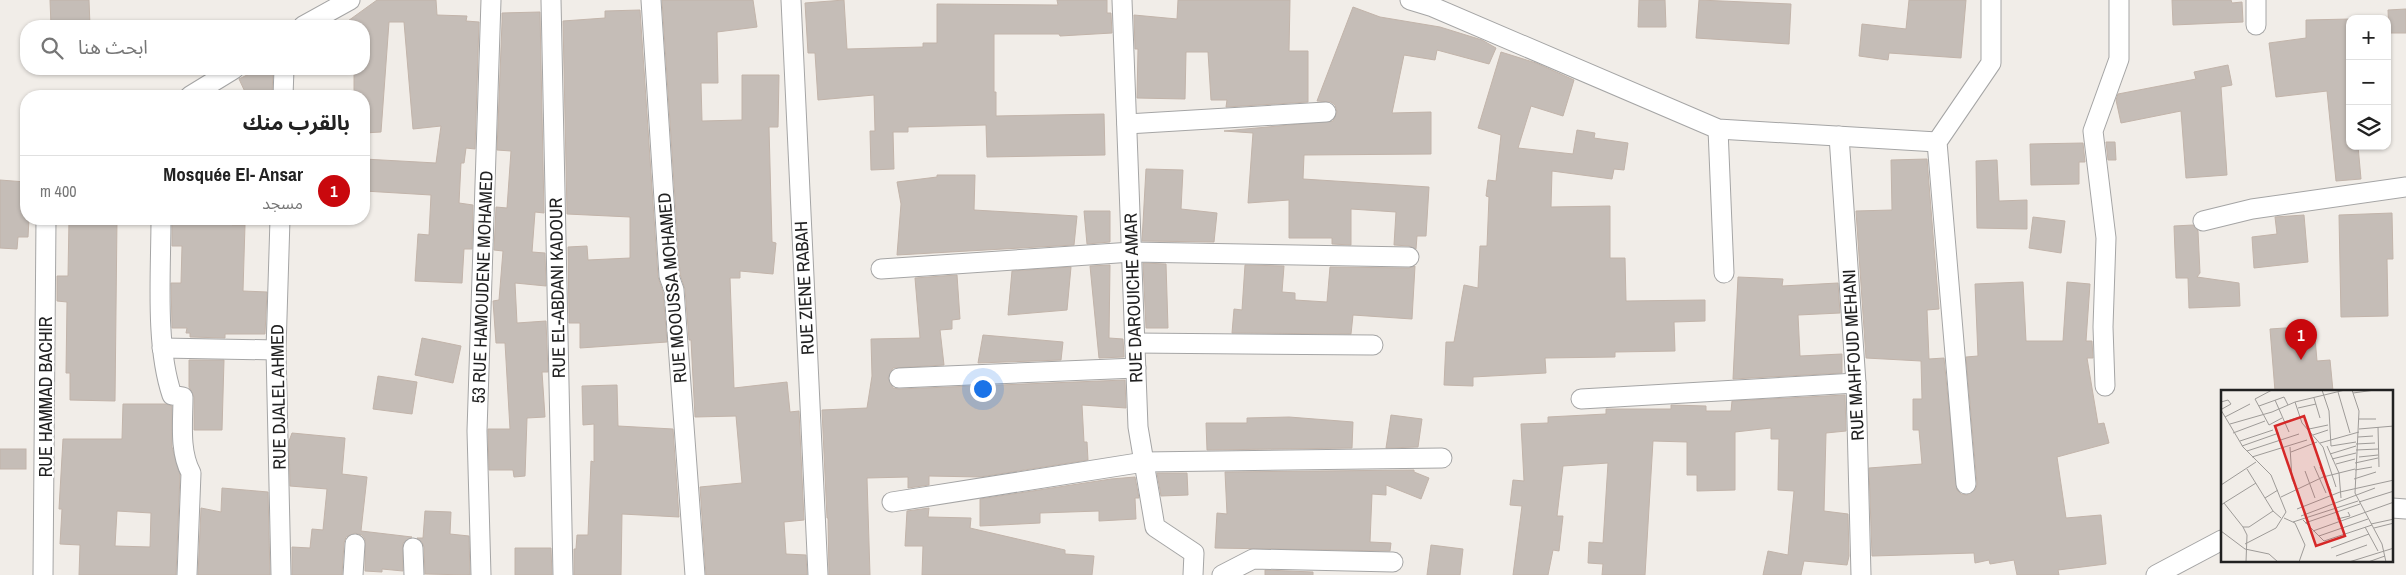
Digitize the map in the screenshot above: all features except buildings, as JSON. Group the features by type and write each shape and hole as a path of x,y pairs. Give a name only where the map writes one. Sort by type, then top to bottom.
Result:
{"street":[{"path":"314,20 350,0"},
{"name":"53 RUE HAMOUDENE MOHAMED","path":"481,575 477,431 491,0"},
{"name":"RUE EL-ABDANI KADOUR","path":"551,0 562,575"},
{"name":"RUE MOOUSSA MOHAMED","path":"651,0 669,276 674,290 695,575"},
{"name":"RUE ZIENE RABAH","path":"791,0 818,575"},
{"name":"RUE DAROUICHE AMAR","path":"1122,0 1138,427 1155,527 1194,553 1193,575"},
{"path":"1410,0 1433,7 1718,129 1937,142"},
{"path":"1966,484 1937,142 1991,63 1991,0"},
{"path":"2105,386 2103,327 2106,238 2093,131 2119,60 2119,0"},
{"path":"2256,0 2256,25"},
{"path":"200,90 224,75"},
{"path":"283,90 284,75"},
{"path":"1127,124 1326,112"},
{"path":"1718,129 1724,274"},
{"name":"RUE MAHFOUD MEHANI","path":"1838,136 1856,383 1861,575"},
{"path":"2203,221 2252,209 2406,187"},
{"name":"RUE HAMMAD BACHIR","path":"43,575 46,225"},
{"path":"161,225 162,348 166,376 172,395 183,397 183,443 187,465 191,472 187,575"},
{"name":"RUE DJALEL AHMED","path":"280,225 276,350 281,575"},
{"path":"881,269 1132,252 1409,257"},
{"path":"1135,344 1373,344"},
{"path":"162,348 276,350"},
{"path":"899,378 1136,368"},
{"path":"1581,399 1856,383"},
{"path":"892,502 1144,462 1442,458"},
{"path":"2156,575 2221,541"},
{"path":"353,575 355,544"},
{"path":"413,548 414,575"},
{"path":"1222,575 1253,559 1393,562"}],"place":[{"name":"Mosquée El- Ansar","path":"2301,360"}]}
